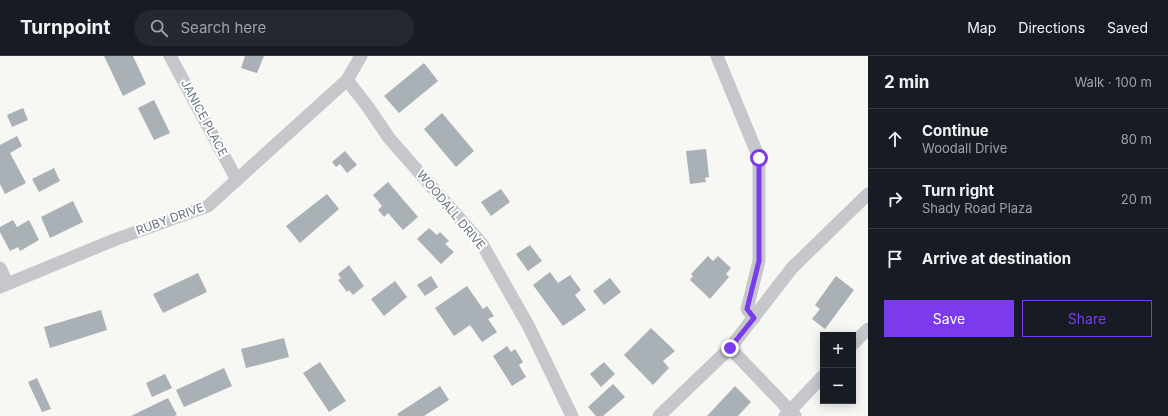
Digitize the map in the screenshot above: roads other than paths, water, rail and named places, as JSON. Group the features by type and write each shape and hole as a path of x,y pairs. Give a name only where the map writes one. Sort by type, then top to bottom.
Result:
{"street":[{"name":"JANICE PLACE","path":"170,56 237,180"},
{"name":"RUBY DRIVE","path":"4,285 114,240 208,206 347,80 361,56"},
{"path":"717,56 759,158 759,261 747,309 754,318"},
{"name":"WOODALL DRIVE","path":"347,80 368,106 389,138 482,244 529,327 572,416"},
{"path":"659,416 730,348 792,268 868,194"},
{"path":"0,268 4,285"},
{"path":"856,341 868,329"},
{"path":"730,348 790,414 820,379"}]}
